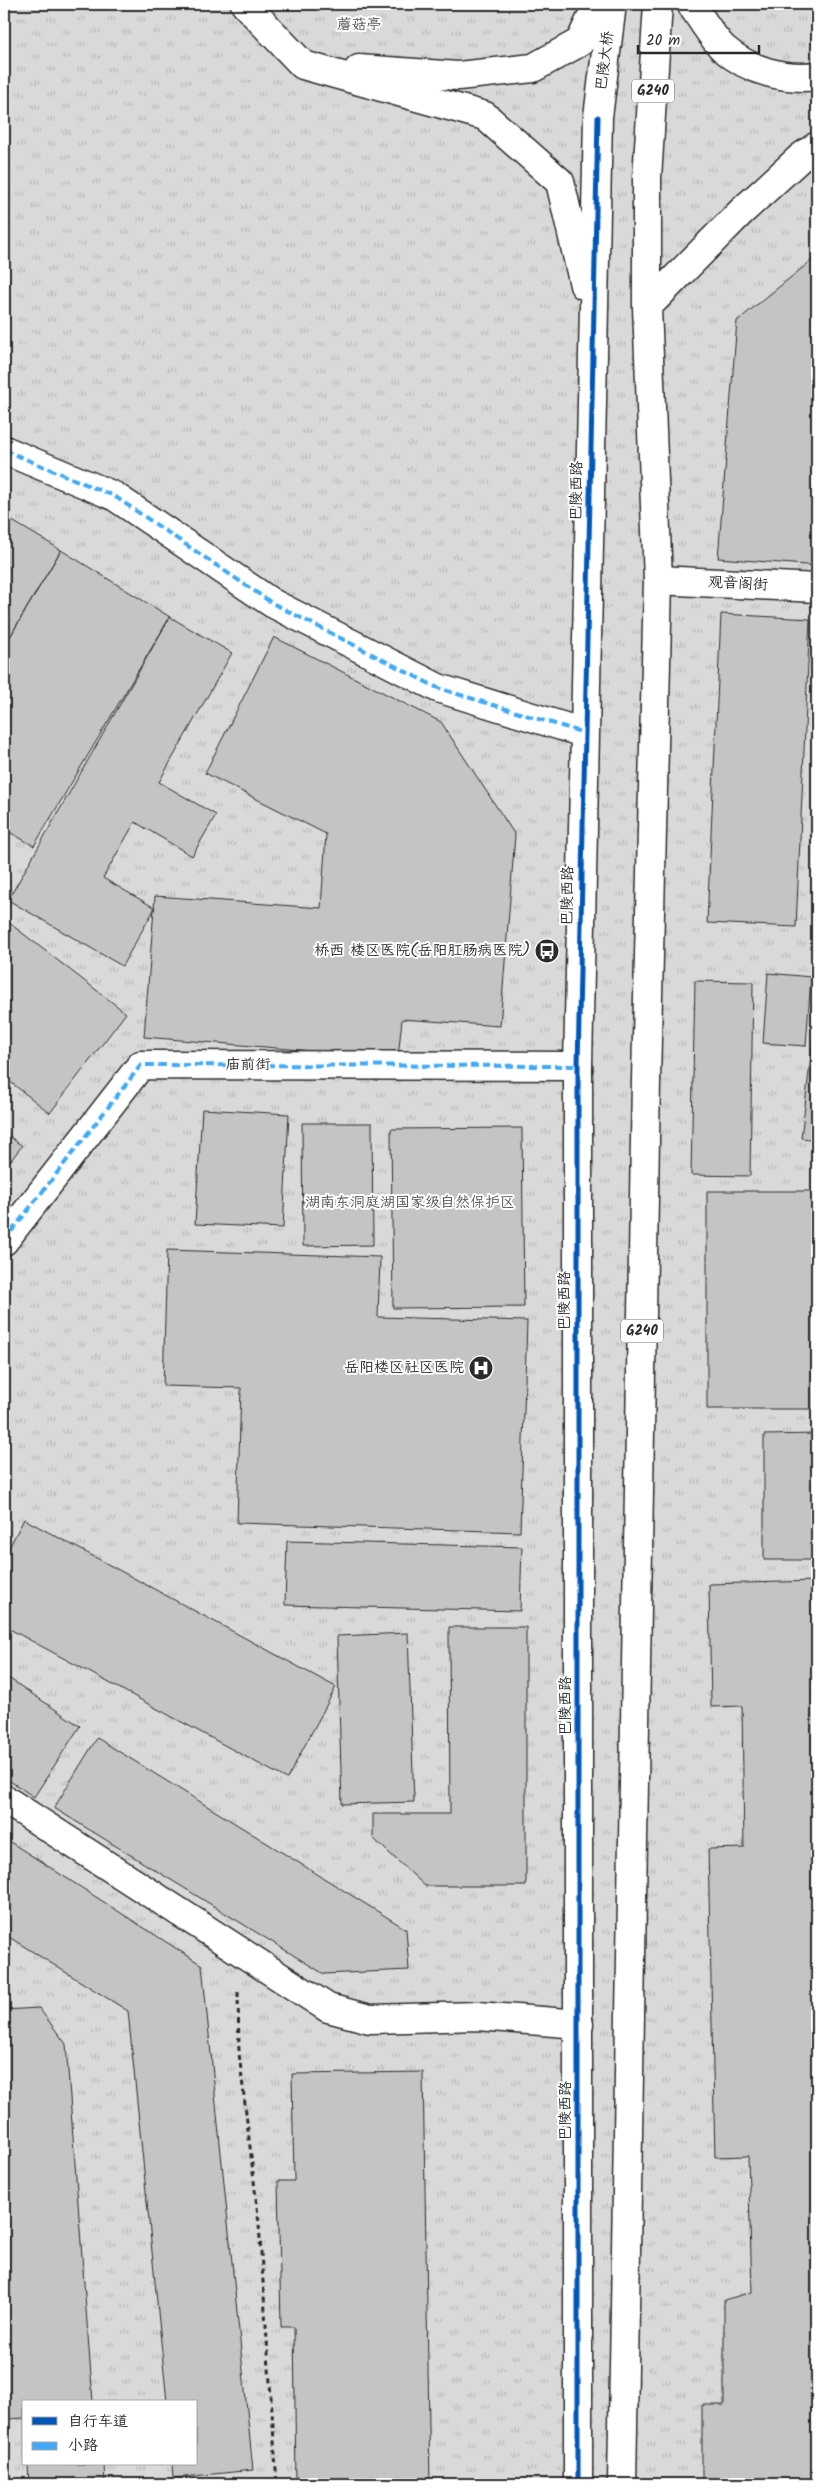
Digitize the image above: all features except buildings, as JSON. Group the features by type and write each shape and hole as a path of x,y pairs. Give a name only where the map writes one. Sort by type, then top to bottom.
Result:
{"main road":[{"path":"245,4 303,65 485,116 560,182 593,323"},
{"path":"303,65 458,76 533,68 580,42 598,4"},
{"name":"巴陵大桥","path":"598,118 612,4"},
{"name":"G240","path":"622,2484 646,1110 658,580 648,307 648,178 658,4"},
{"path":"691,4 723,47 759,71 802,78 817,76"},
{"name":"巴陵西路","path":"578,2484 578,1066 598,118"},
{"path":"648,307 741,212 817,146"},
{"path":"4,450 114,496 272,603 438,688 584,733"},
{"name":"观音阁街","path":"658,580 817,588"},
{"name":"庙前街","path":"4,1241 141,1065 578,1066"},
{"path":"4,1799 328,2008 370,2019 478,2016 579,2024"}],"path":[{"path":"237,1949 239,2053 259,2224 277,2484"}],"green space":[{"name":"湖南东洞庭湖国家级自然保护区","path":"4,4 817,4 817,2484 4,2484"}],"marked path":[{"path":"4,450 114,496 272,603 438,688 584,733"},
{"path":"4,1241 141,1065 578,1066"}],"cycle path":[{"path":"578,2484 578,1066 598,117"}],"place":[{"name":"桥西 楼区医院(岳阳肛肠病医院)","path":"547,951"},
{"name":"岳阳楼区社区医院","path":"481,1368"}],"park label":[{"name":"蘑菇亭","path":"359,25"}]}
